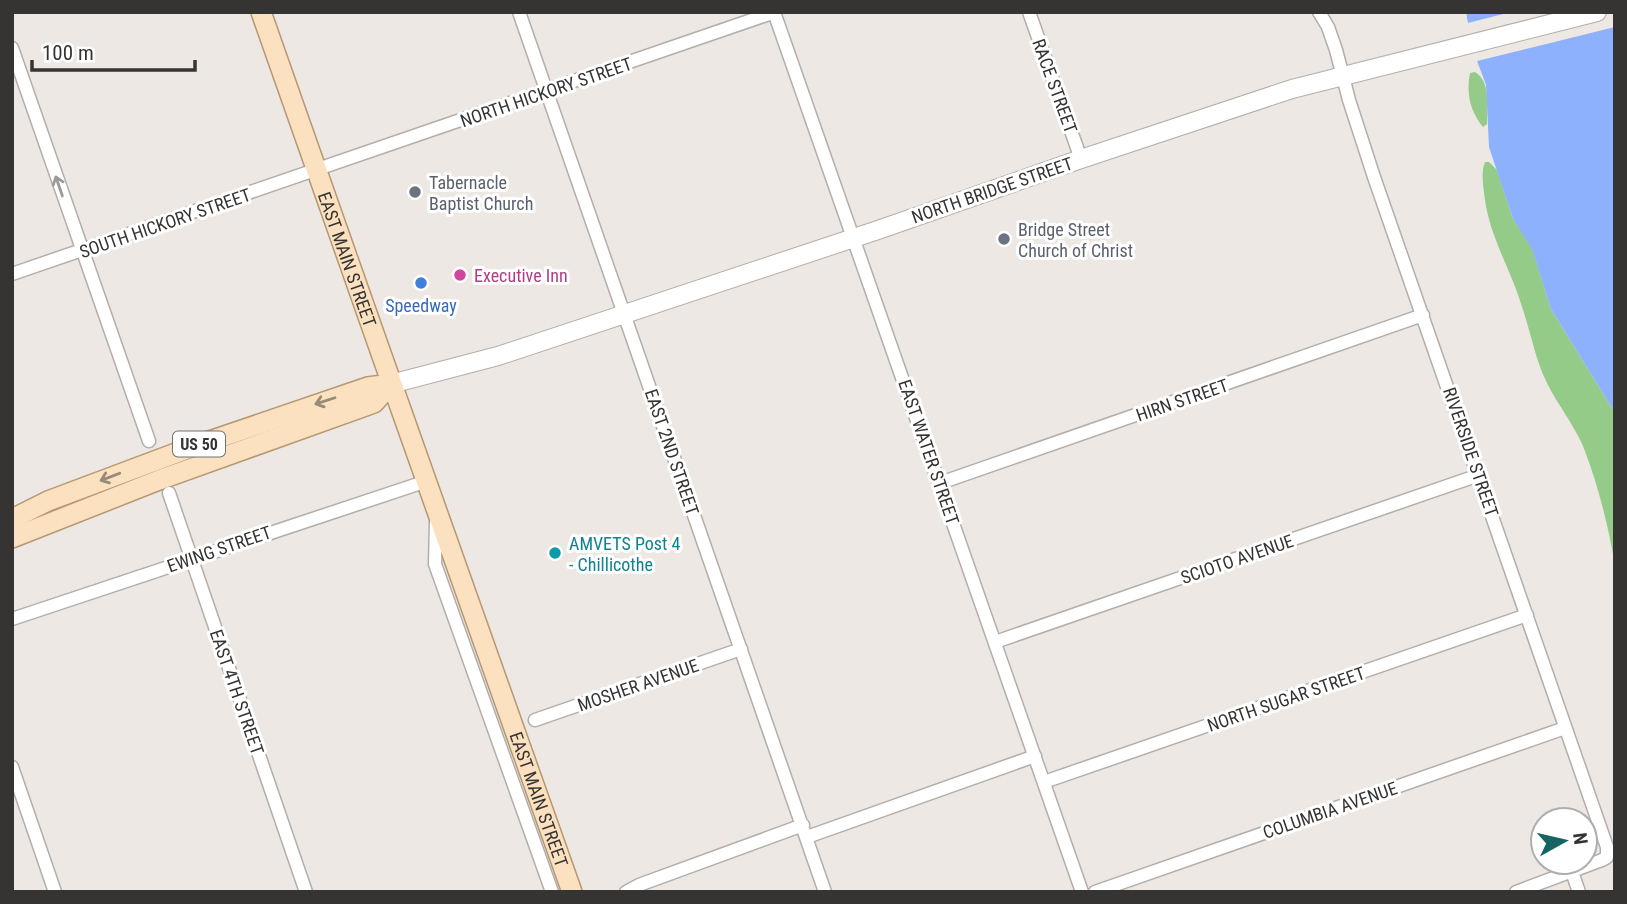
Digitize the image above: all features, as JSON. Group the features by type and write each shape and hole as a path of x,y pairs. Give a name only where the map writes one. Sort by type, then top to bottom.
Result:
{"main road":[{"name":"EAST MAIN STREET","path":"261,12 572,892"},
{"name":"NORTH BRIDGE STREET","path":"391,384 498,356 1292,89 1597,12"},
{"name":"US 50","path":"12,519 58,497 192,447 368,387 391,384"},
{"name":"US 50","path":"12,538 159,480 374,402 391,384"}],"street":[{"name":"EAST 2ND STREET","path":"519,12 825,892"},
{"name":"NORTH HICKORY STREET","path":"317,171 775,12"},
{"name":"EAST WATER STREET","path":"775,12 1082,892"},
{"name":"RACE STREET","path":"1029,12 1081,159"},
{"name":"RIVERSIDE STREET","path":"1319,12 1328,27 1374,177 1592,806"},
{"path":"12,48 149,441"},
{"name":"SOUTH HICKORY STREET","path":"12,274 317,171"},
{"name":"HIRN STREET","path":"940,483 1423,315"},
{"name":"SCIOTO AVENUE","path":"995,642 1479,475"},
{"name":"EWING STREET","path":"12,619 427,481"},
{"name":"EAST 4TH STREET","path":"169,493 306,892"},
{"name":"EAST MAIN STREET","path":"436,508 435,564 552,892"},
{"name":"NORTH SUGAR STREET","path":"1044,782 1527,615"},
{"name":"MOSHER AVENUE","path":"535,720 741,649"},
{"name":"COLUMBIA AVENUE","path":"1095,892 1565,728"},
{"path":"626,892 639,884 1035,756"},
{"path":"12,767 55,892"},
{"name":"RIVERSIDE STREET","path":"1599,826 1608,852 1607,857 1599,861"},
{"path":"1516,892 1561,876"}],"green space":[{"path":"1475,72 1483,81 1487,92 1487,124 1483,127 1475,115 1469,95 1470,73"},
{"path":"1485,162 1489,162 1497,170 1513,219 1532,248 1551,309 1615,413 1615,565 1602,505 1588,460 1579,438 1542,372 1518,295 1495,239 1483,181"}],"water":[{"path":"1466,12 1615,12 1615,413 1551,309 1532,249 1513,219 1489,147 1486,85 1473,50"}],"pier":[{"path":"1511,12 1615,12 1615,27 1473,62 1464,24"}],"place":[{"name":"Tabernacle Baptist Church","path":"415,192"},
{"name":"Bridge Street Church of Christ","path":"1004,239"},
{"name":"Executive Inn","path":"460,275"},
{"name":"Speedway","path":"421,283"},
{"name":"AMVETS Post 4 - Chillicothe","path":"555,553"}]}
